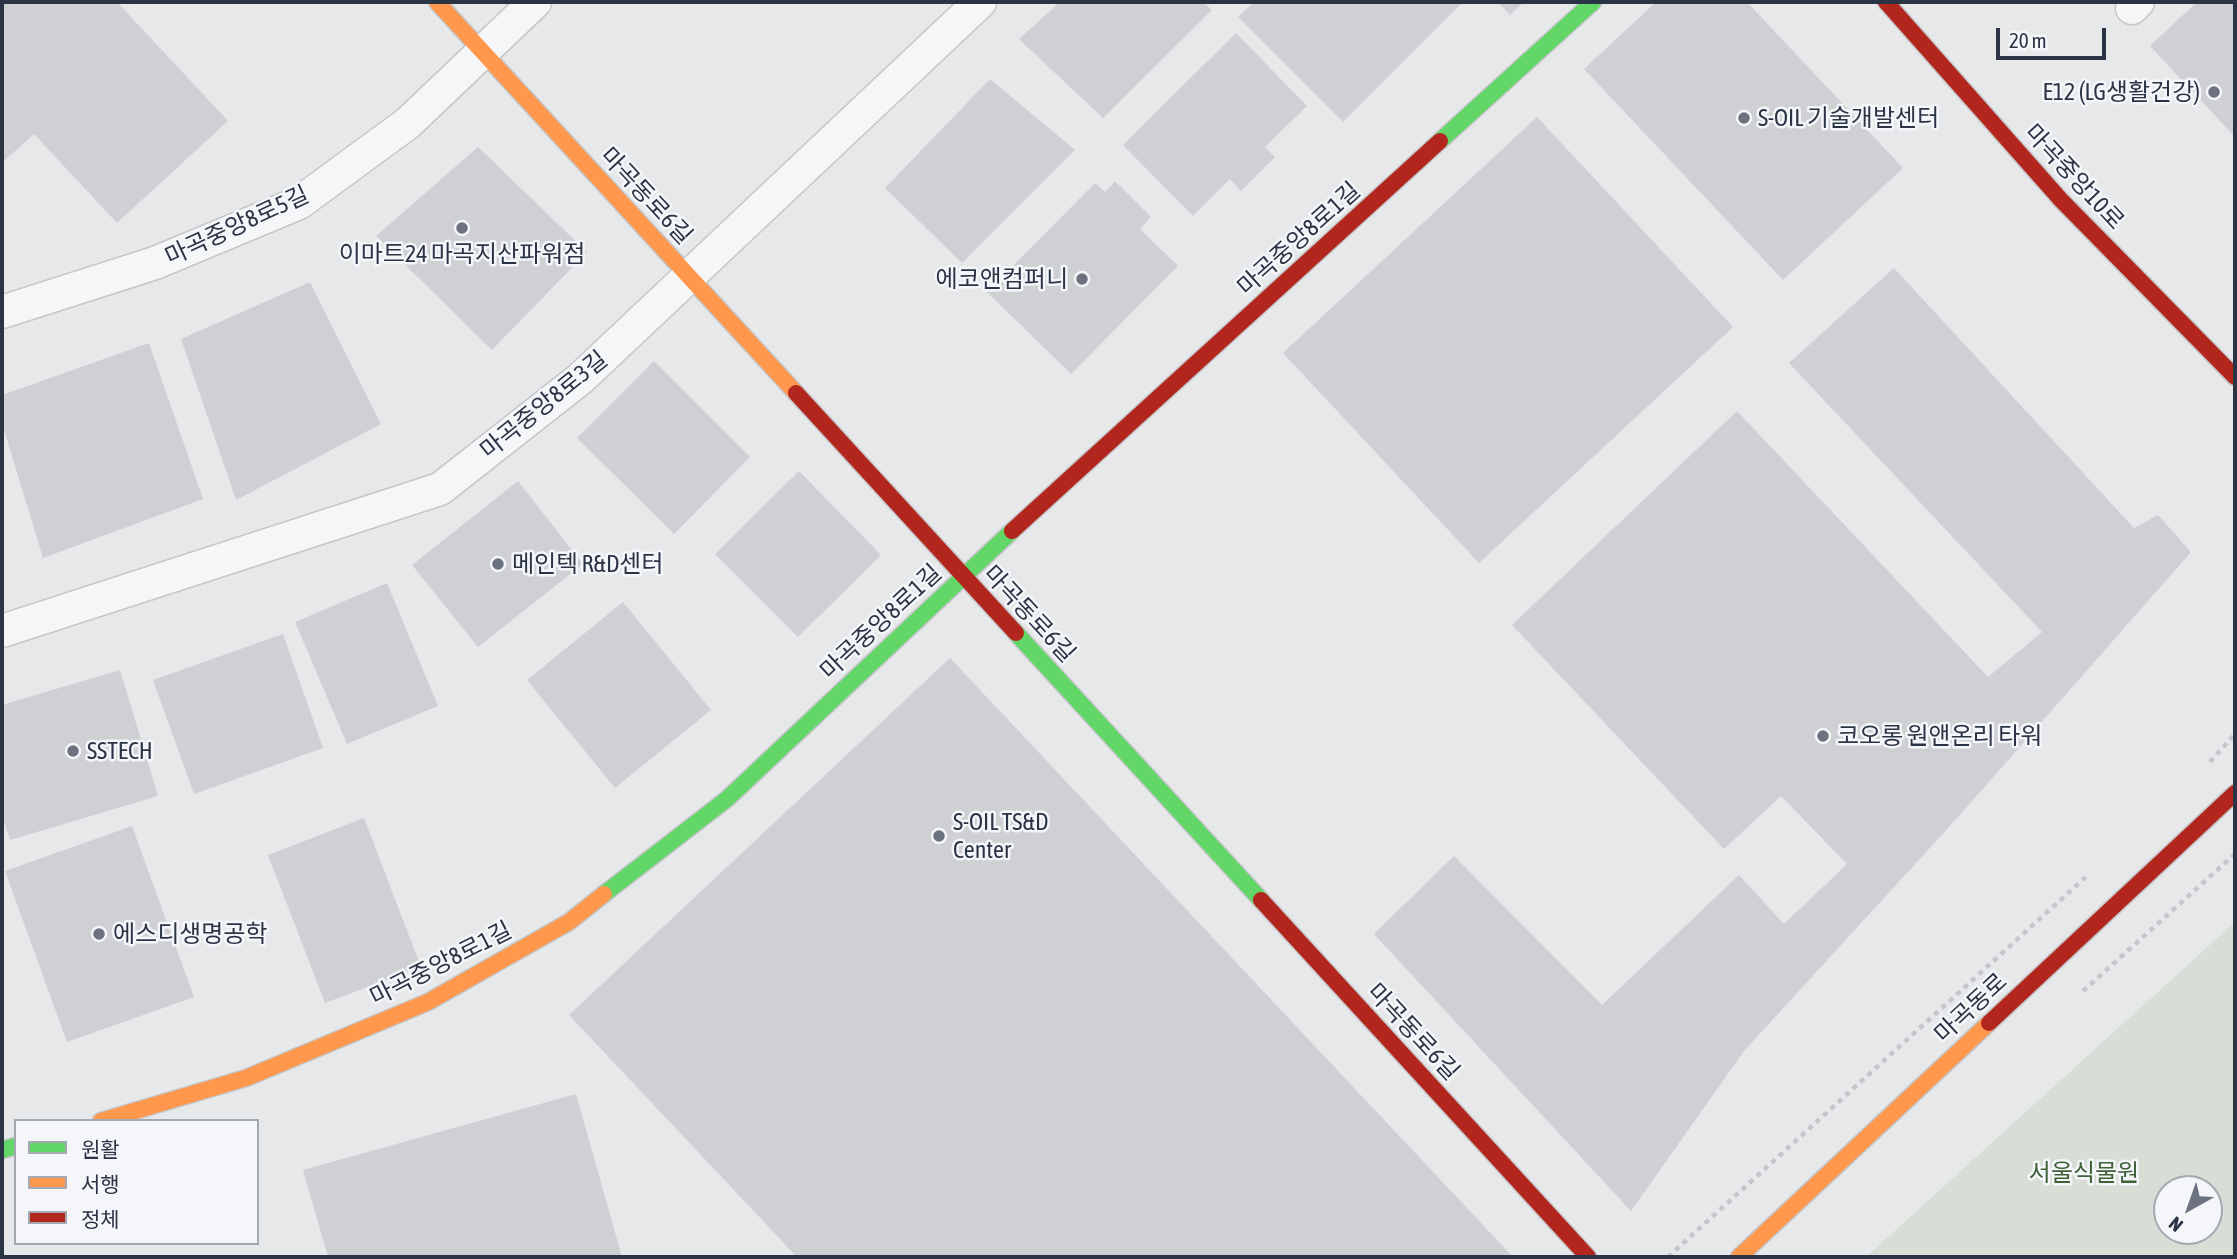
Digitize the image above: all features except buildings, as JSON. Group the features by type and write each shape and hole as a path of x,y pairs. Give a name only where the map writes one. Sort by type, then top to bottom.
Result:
{"street":[{"name":"마곡동로6길","path":"437,2 1588,1257"},
{"name":"마곡중앙8로5길","path":"2,312 155,263 299,203 408,123 535,2"},
{"name":"마곡중앙8로3길","path":"2,631 440,489 580,379 980,2"},
{"name":"마곡중앙8로1길","path":"108,1119 246,1078 428,1002 569,922 727,799 964,576 1593,2"},
{"name":"마곡중앙10로","path":"1886,2 2061,200 2235,377"},
{"name":"마곡동로","path":"1739,1257 2235,793"}],"path":[{"path":"2203,769 2235,734"},
{"path":"1668,1257 2091,872"}],"green space":[{"name":"서울식물원","path":"2235,922 2235,1257 1866,1257"}],"traffic: fast":[{"path":"1440,141 1593,2"},
{"path":"604,894 727,799 1012,531"},
{"path":"1016,633 1261,900"},
{"path":"2,1150 14,1147"}],"traffic: slow":[{"path":"437,2 796,393"},
{"path":"108,1119 246,1078 428,1002 569,922 604,894"},
{"path":"1739,1257 1989,1023"}],"traffic: jam":[{"path":"1886,2 2061,200 2235,377"},
{"path":"1012,531 1440,141"},
{"path":"796,393 1016,633"},
{"path":"1989,1023 2235,793"},
{"path":"1261,900 1588,1257"}],"place":[{"name":"E12 (LG생활건강)","path":"2214,92"},
{"name":"S-OIL 기술개발센터","path":"1744,118"},
{"name":"이마트24 마곡지산파워점","path":"462,228"},
{"name":"에코앤컴퍼니","path":"1082,279"},
{"name":"메인텍 R&D센터","path":"498,564"},
{"name":"코오롱 원앤온리 타워","path":"1823,736"},
{"name":"SSTECH","path":"73,751"},
{"name":"S-OIL TS&D Center","path":"939,836"},
{"name":"에스디생명공학","path":"99,934"}]}
